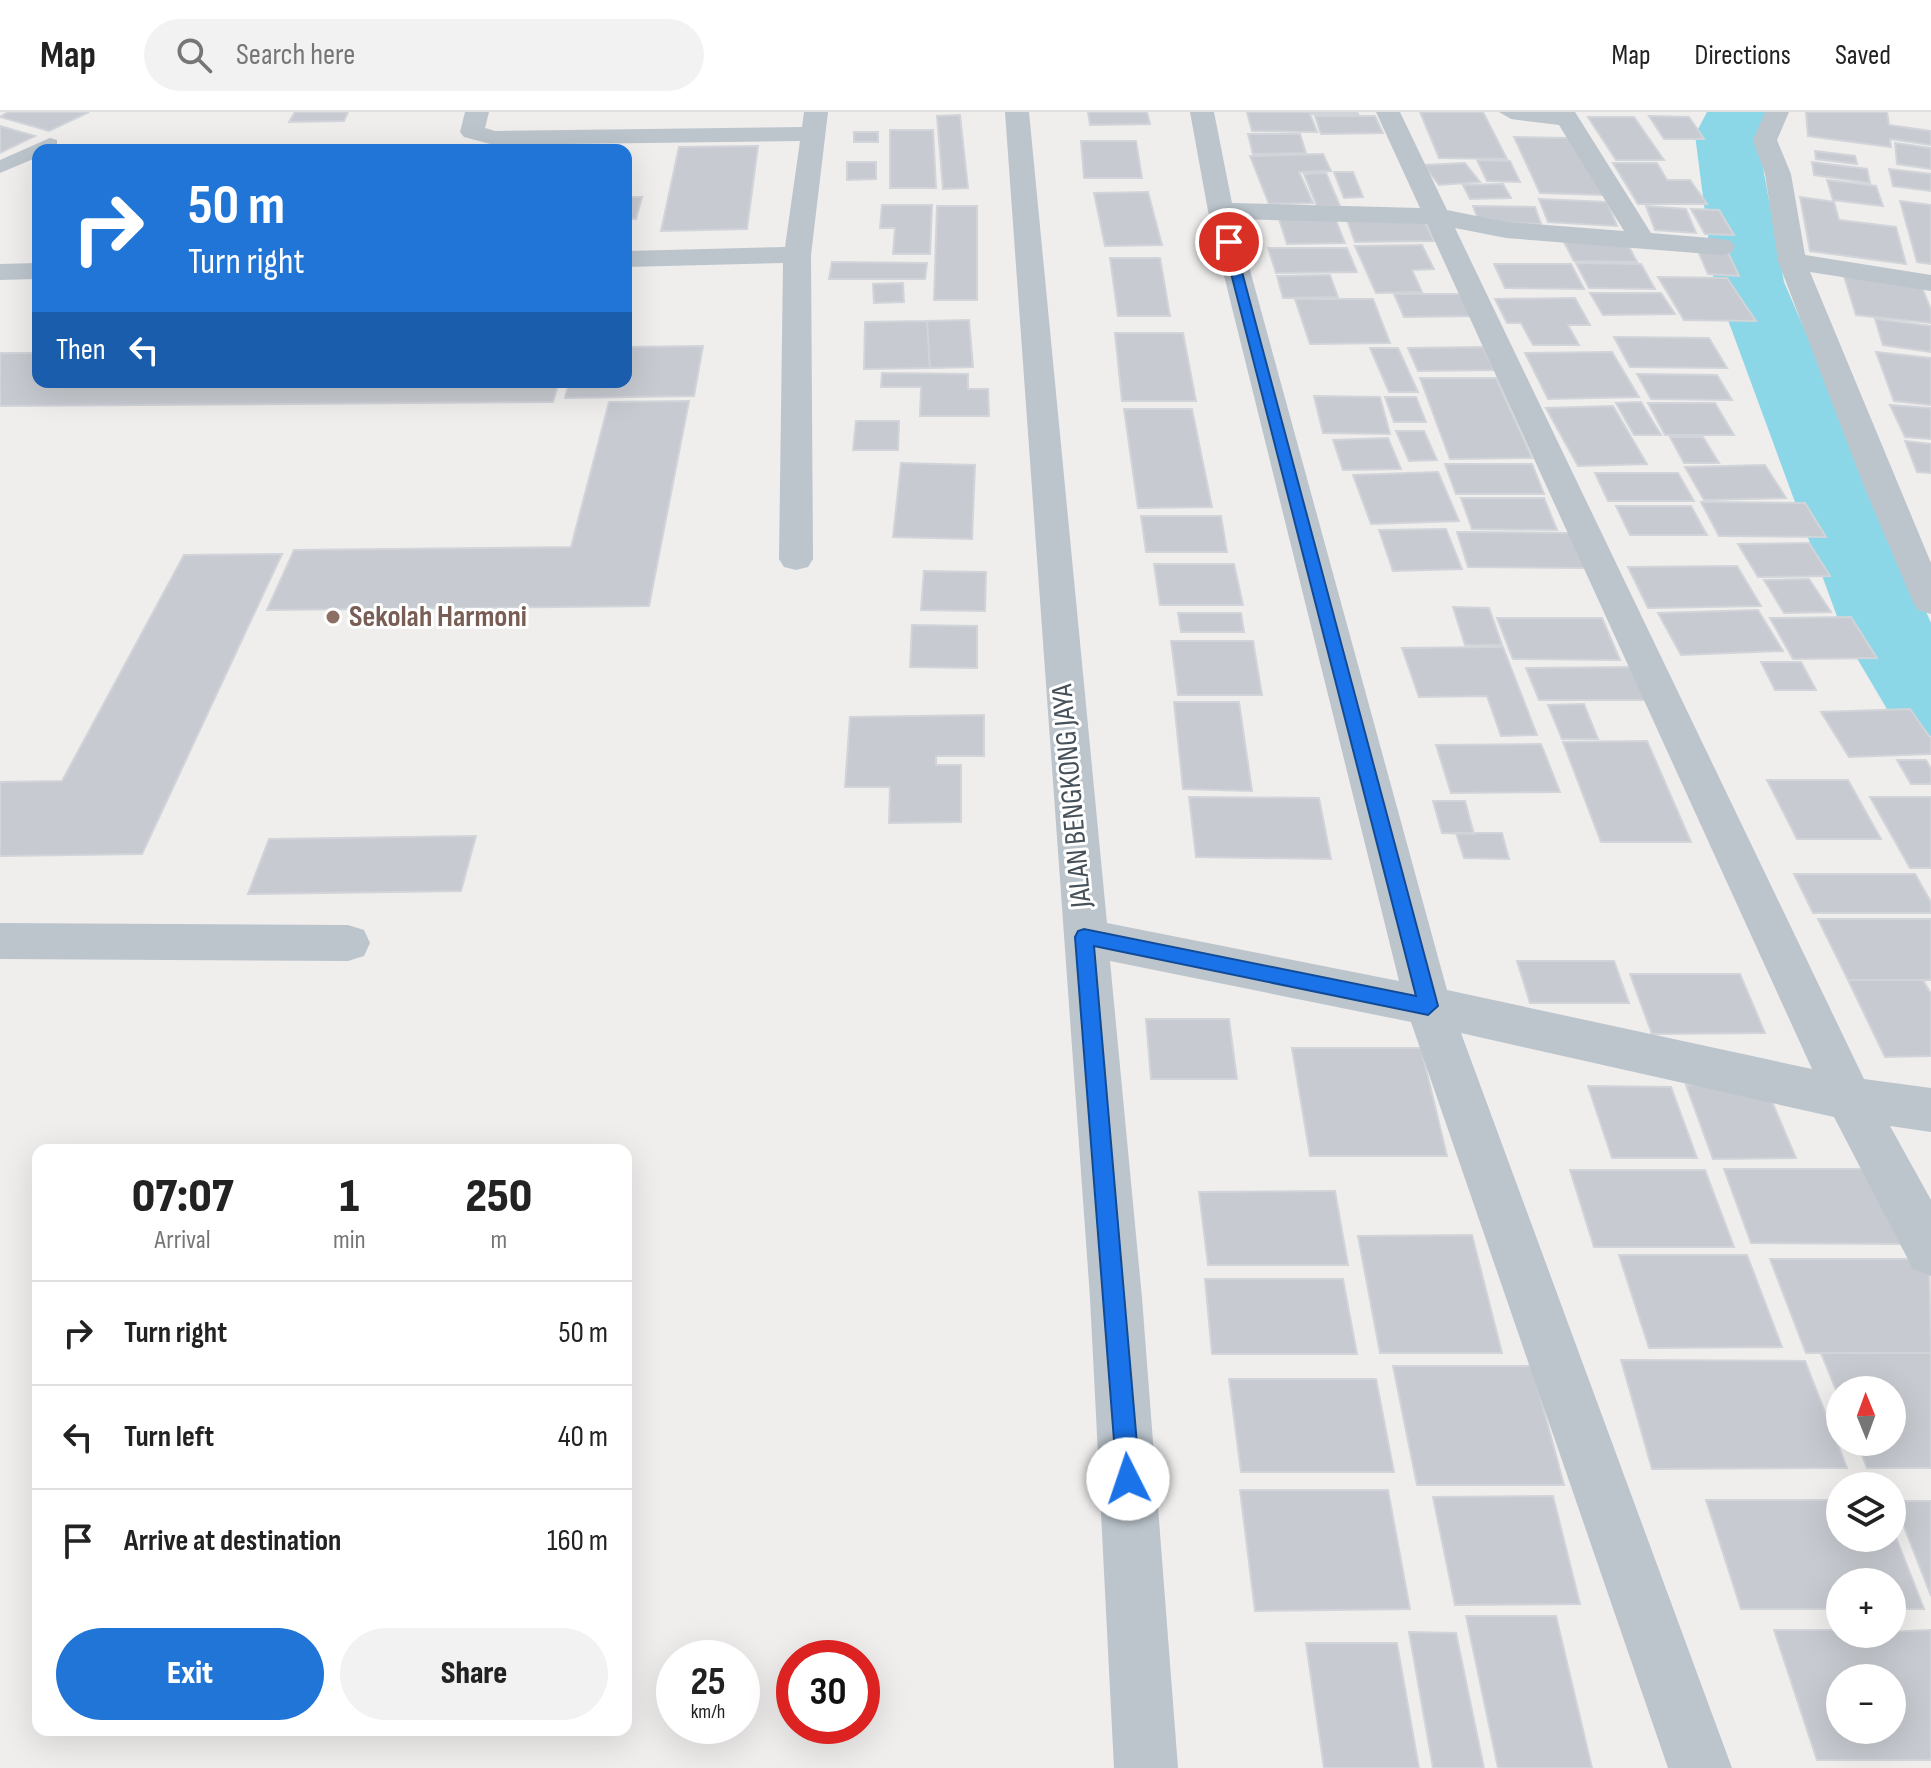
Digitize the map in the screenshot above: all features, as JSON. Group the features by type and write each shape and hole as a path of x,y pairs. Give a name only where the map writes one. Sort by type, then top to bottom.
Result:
{"street":[{"path":"477,112 472,132 494,138 814,123 797,255 796,559"},
{"name":"JALAN BENGKONG JAYA","path":"1017,112 1116,1298 1146,1768"},
{"path":"1202,112 1221,211 1428,1006 1700,1768"},
{"path":"1388,112 1849,1099 1931,1251"},
{"path":"1511,112 1566,116 1641,238"},
{"path":"1777,112 1770,122 1765,140 1778,174 1792,261 1879,484 1931,602"},
{"path":"1221,211 1437,216 1506,230 1641,238 1722,247"},
{"path":"632,259 797,255"},
{"path":"1792,261 1931,283"},
{"path":"0,272 32,271"},
{"path":"1084,937 1428,1006 1849,1099 1931,1110"},
{"path":"0,941 348,943"}],"lane":[{"path":"0,167 32,152"}],"building":[{"path":"8,112 89,112 49,131 0,117"},
{"path":"295,112 348,112 344,121 289,122"},
{"path":"1088,112 1147,112 1150,124 1090,125"},
{"path":"1247,112 1358,114 1310,114 1317,132 1252,131"},
{"path":"1420,112 1483,112 1507,159 1439,158"},
{"path":"1806,112 1887,112 1889,125 1931,131 1931,145 1890,139 1891,147 1808,136"},
{"path":"960,115 968,188 943,189 937,116"},
{"path":"1315,116 1375,116 1383,133 1321,134"},
{"path":"1649,116 1689,117 1704,139 1664,139"},
{"path":"1588,117 1634,117 1664,160 1616,160"},
{"path":"0,126 35,136 0,153"},
{"path":"890,130 933,130 936,188 890,188"},
{"path":"854,132 878,132 878,142 854,142"},
{"path":"1248,134 1300,134 1306,153 1253,154"},
{"path":"1514,137 1572,138 1603,195 1540,193"},
{"path":"1081,141 1136,141 1142,178 1084,178"},
{"path":"1895,143 1931,148 1931,169 1897,164"},
{"path":"758,146 747,229 661,231 679,147"},
{"path":"1815,151 1855,156 1857,164 1816,159"},
{"path":"1323,154 1331,171 1299,172 1313,203 1269,204 1250,156"},
{"path":"1477,160 1510,161 1520,182 1487,181"},
{"path":"847,162 876,162 876,179 847,180"},
{"path":"1812,162 1867,169 1870,183 1814,175"},
{"path":"1465,163 1480,182 1439,185 1424,165"},
{"path":"1613,163 1657,163 1667,180 1690,180 1707,204 1638,204"},
{"path":"1889,169 1931,174 1931,191 1893,186"},
{"path":"1334,172 1353,172 1363,197 1344,198"},
{"path":"1326,173 1340,206 1317,206 1304,174"},
{"path":"1827,180 1876,186 1883,206 1833,200"},
{"path":"1503,184 1511,198 1470,199 1463,185"},
{"path":"1148,192 1162,245 1105,246 1094,193"},
{"path":"632,197 642,197 636,219 632,219"},
{"path":"1800,197 1834,202 1839,220 1896,227 1906,264 1810,251"},
{"path":"1539,199 1607,202 1617,226 1548,222"},
{"path":"1900,201 1931,205 1931,264 1917,262"},
{"path":"882,205 932,205 930,254 893,254 895,228 880,228"},
{"path":"937,206 977,206 977,300 934,300"},
{"path":"1473,206 1535,207 1541,224 1479,222"},
{"path":"1646,206 1686,209 1696,233 1655,230"},
{"path":"1691,209 1719,210 1734,235 1705,234"},
{"path":"1335,218 1345,243 1287,244 1279,219"},
{"path":"1347,220 1424,220 1434,241 1355,242"},
{"path":"1563,240 1626,241 1637,262 1574,261"},
{"path":"1422,245 1434,269 1412,270 1422,292 1376,293 1355,246"},
{"path":"1268,248 1347,248 1357,272 1276,273"},
{"path":"1697,249 1727,250 1739,276 1708,274"},
{"path":"1110,258 1160,258 1170,316 1118,316"},
{"path":"832,262 927,263 925,279 829,279"},
{"path":"1576,263 1641,264 1655,289 1589,288"},
{"path":"1494,264 1571,264 1584,289 1505,288"},
{"path":"1330,275 1338,297 1283,298 1277,276"},
{"path":"1844,276 1921,285 1931,310 1931,323 1856,315"},
{"path":"1658,277 1727,278 1756,321 1684,320"},
{"path":"903,283 904,302 874,303 873,284"},
{"path":"1590,293 1661,293 1675,314 1603,315"},
{"path":"1394,294 1462,294 1473,316 1404,317"},
{"path":"1575,298 1590,325 1568,325 1579,345 1533,345 1521,323 1507,323 1495,299"},
{"path":"1295,299 1373,299 1390,343 1310,344"},
{"path":"1875,319 1931,326 1931,352 1883,345"},
{"path":"969,320 973,367 930,368 927,321"},
{"path":"927,321 930,368 864,369 865,322"},
{"path":"1115,333 1183,333 1196,401 1122,401"},
{"path":"1614,337 1709,338 1727,368 1630,367"},
{"path":"703,346 694,396 565,398 568,388 632,388 632,347"},
{"path":"1483,347 1494,370 1418,371 1408,348"},
{"path":"1370,348 1398,348 1418,392 1389,392"},
{"path":"1612,352 1639,397 1548,399 1525,353"},
{"path":"1876,352 1931,358 1931,405 1894,401"},
{"path":"0,353 32,353 32,388 557,388 553,402 0,406"},
{"path":"882,373 968,374 968,389 988,389 989,416 920,416 921,387 881,387"},
{"path":"1637,374 1717,375 1732,400 1651,399"},
{"path":"1420,378 1496,378 1532,458 1450,459"},
{"path":"1314,396 1380,397 1390,434 1323,433"},
{"path":"1385,397 1416,397 1426,422 1394,422"},
{"name":"Sekolah Harmoni","path":"689,401 649,606 267,610 294,550 571,547 609,402"},
{"path":"1641,402 1661,435 1634,435 1616,403"},
{"path":"1648,403 1715,403 1734,435 1665,435"},
{"path":"1890,405 1931,408 1931,439 1905,437"},
{"path":"1613,406 1647,464 1578,466 1546,408"},
{"path":"1124,409 1192,409 1212,507 1138,508"},
{"path":"856,421 899,421 898,450 853,450"},
{"path":"1396,431 1424,431 1437,460 1409,461"},
{"path":"1670,437 1703,437 1719,463 1684,463"},
{"path":"1388,438 1401,469 1343,470 1333,440"},
{"path":"1905,441 1931,444 1931,473 1917,472"},
{"path":"901,463 975,465 972,539 893,537"},
{"path":"1445,464 1532,464 1544,494 1456,494"},
{"path":"1765,465 1786,498 1704,500 1685,467"},
{"path":"1438,472 1459,521 1371,524 1353,475"},
{"path":"1595,473 1678,473 1694,501 1608,501"},
{"path":"1461,498 1544,498 1557,530 1472,529"},
{"path":"1701,502 1805,503 1826,537 1719,536"},
{"path":"1616,506 1691,506 1707,535 1630,535"},
{"path":"1141,516 1221,516 1227,552 1146,552"},
{"path":"1446,529 1462,569 1393,571 1379,530"},
{"path":"1457,532 1571,533 1585,568 1468,567"},
{"path":"1809,543 1830,576 1758,577 1738,544"},
{"name":"Sekolah Harmoni","path":"282,554 142,854 0,856 0,782 62,781 184,555"},
{"path":"1154,564 1234,564 1243,605 1160,605"},
{"path":"1737,566 1761,606 1648,608 1628,567"},
{"path":"924,571 986,572 985,611 921,610"},
{"path":"1809,579 1831,612 1784,613 1764,580"},
{"path":"1453,607 1489,608 1502,645 1465,645"},
{"path":"1758,610 1783,651 1681,655 1658,613"},
{"path":"1178,613 1241,613 1244,632 1181,632"},
{"path":"1851,617 1877,658 1793,659 1770,618"},
{"path":"1497,618 1602,618 1620,660 1513,659"},
{"path":"912,625 977,626 977,668 910,667"},
{"path":"1171,641 1253,641 1262,695 1178,695"},
{"path":"1503,647 1537,735 1501,736 1487,696 1419,697 1402,648"},
{"path":"1761,662 1801,662 1816,690 1775,690"},
{"path":"1634,667 1649,700 1539,700 1526,668"},
{"path":"1174,702 1239,702 1252,791 1183,789"},
{"path":"1584,704 1598,739 1562,739 1548,705"},
{"path":"1910,709 1931,739 1931,754 1849,757 1821,712"},
{"path":"984,715 984,756 936,756 936,765 961,765 961,822 889,823 890,787 845,787 850,717"},
{"path":"1647,741 1691,842 1601,842 1563,742"},
{"path":"1541,744 1560,792 1451,793 1436,745"},
{"path":"1897,760 1926,760 1931,769 1931,784 1911,784"},
{"path":"1767,780 1848,780 1881,839 1797,839"},
{"path":"1189,797 1319,798 1331,859 1196,857"},
{"path":"1870,797 1931,797 1931,868 1910,868"},
{"path":"1433,801 1465,801 1474,834 1442,833"},
{"path":"1456,833 1502,833 1509,859 1464,858"},
{"path":"476,836 461,891 248,894 269,839"},
{"path":"1794,874 1915,874 1931,902 1931,913 1813,913"},
{"path":"1818,919 1931,919 1931,980 1848,980"},
{"path":"1517,961 1614,961 1629,1003 1530,1003"},
{"path":"1630,974 1740,974 1765,1033 1652,1034"},
{"path":"1848,980 1923,980 1931,994 1931,1056 1885,1057"},
{"path":"1146,1019 1229,1019 1237,1079 1151,1079"},
{"path":"1292,1048 1421,1048 1447,1156 1310,1156"},
{"path":"1686,1085 1765,1085 1796,1158 1713,1159"},
{"path":"1588,1086 1671,1087 1697,1158 1612,1158"},
{"path":"1724,1169 1873,1169 1907,1244 1751,1243"},
{"path":"1570,1170 1705,1170 1734,1247 1594,1247"},
{"path":"1335,1191 1348,1265 1208,1265 1199,1192"},
{"path":"1472,1235 1502,1353 1380,1353 1358,1236"},
{"path":"1619,1255 1747,1255 1782,1347 1649,1348"},
{"path":"1770,1259 1929,1259 1931,1353 1806,1353"},
{"path":"1205,1279 1343,1279 1357,1354 1212,1354"},
{"path":"1821,1353 1931,1353 1931,1468 1867,1468 1862,1456 1906,1456 1906,1376 1830,1376"},
{"path":"1621,1360 1805,1361 1826,1414 1826,1456 1842,1456 1847,1468 1652,1469"},
{"path":"1393,1366 1532,1366 1564,1485 1417,1485"},
{"path":"1229,1379 1376,1379 1394,1472 1241,1472"},
{"path":"1240,1490 1388,1490 1410,1609 1255,1611"},
{"path":"1553,1496 1580,1604 1455,1605 1433,1497"},
{"path":"1706,1500 1826,1500 1826,1552 1902,1552 1924,1609 1906,1609 1906,1568 1826,1568 1826,1609 1741,1609"},
{"path":"1906,1501 1931,1501 1931,1596 1906,1532"},
{"path":"1466,1616 1556,1616 1592,1768 1498,1768"},
{"path":"1774,1630 1826,1630 1826,1648 1906,1648 1906,1631 1931,1630 1931,1760 1817,1760"},
{"path":"1409,1632 1456,1633 1484,1768 1433,1768"},
{"path":"1306,1643 1397,1643 1419,1768 1324,1768"}],"waterway":[{"path":"1737,112 1726,135 1749,282 1891,638 1931,701"}],"place":[{"name":"Sekolah Harmoni","path":"333,617"}],"route":[{"path":"1128,1479 1116,1298 1084,937 1428,1006 1229,242"}]}
